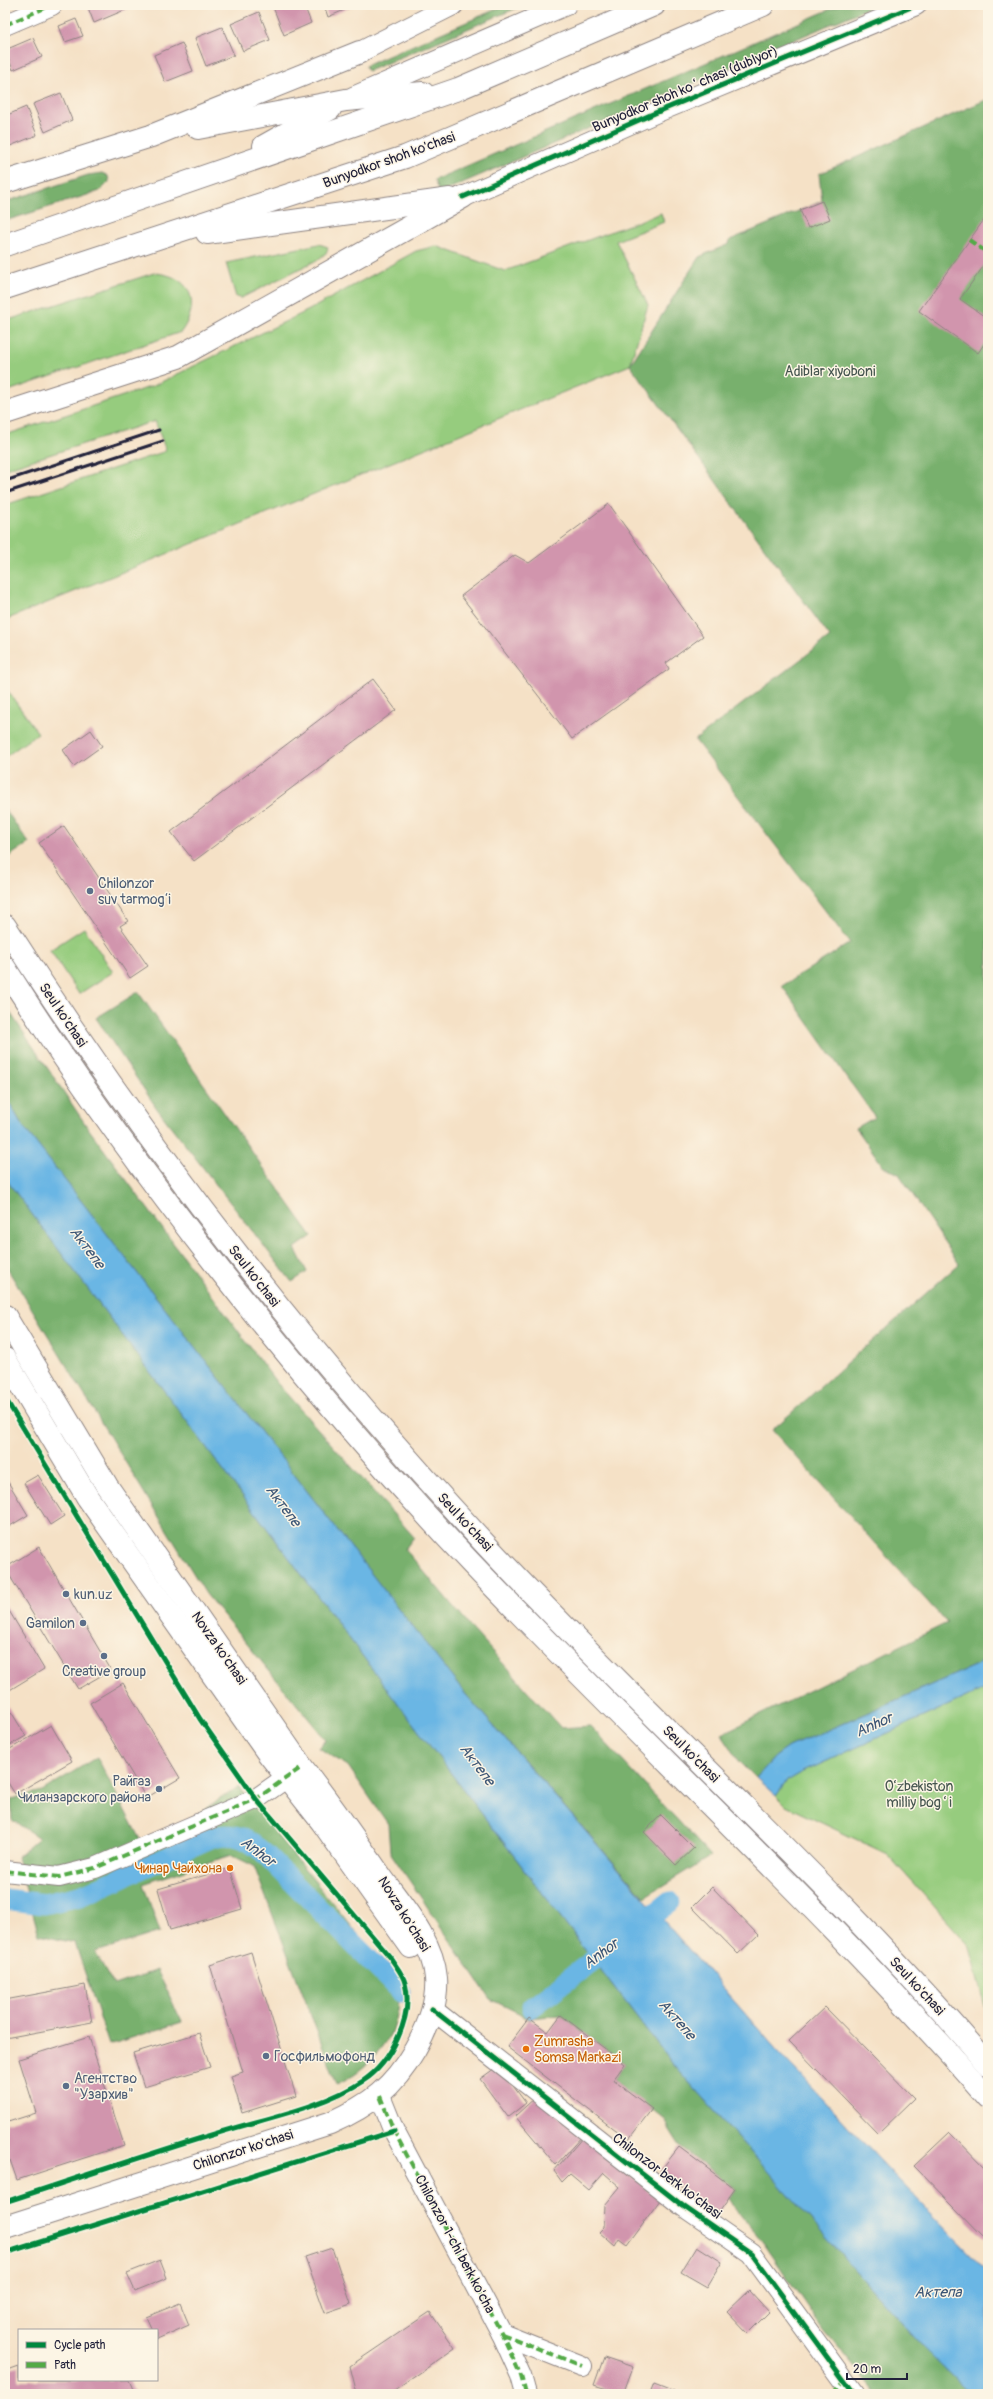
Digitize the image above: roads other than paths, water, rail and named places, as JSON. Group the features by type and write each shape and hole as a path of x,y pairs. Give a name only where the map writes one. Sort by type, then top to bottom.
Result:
{"main road":[{"path":"5,244 214,174 458,89 654,5"},
{"name":"Bunyodkor shoh ko'chasi","path":"5,288 405,157 763,5"},
{"path":"5,182 151,136 360,52"},
{"path":"151,136 346,100 458,89"},
{"path":"214,174 346,100"},
{"path":"152,240 463,197"},
{"path":"5,412 178,357 463,197"},
{"name":"Seul ko'chasi","path":"5,926 96,1064 204,1213 313,1351 376,1424 490,1550 843,1907 988,2064"},
{"name":"Seul ko'chasi","path":"5,968 79,1081 140,1165 236,1290 348,1428 468,1560 927,2030 988,2097"},
{"name":"Novza ko'chasi","path":"5,1316 107,1486 294,1772"},
{"name":"Novza ko'chasi","path":"5,1359 88,1498 294,1772 337,1812 418,1930 434,1965 436,1986 432,2010"},
{"name":"Chilonzor ko'chasi","path":"5,2227 330,2123 363,2107 380,2096 410,2057 423,2034 432,2010"}],"street":[{"path":"360,52 453,5"},
{"path":"346,100 566,5"},
{"name":"Bunyodkor shoh koʻchasi (dublyor)","path":"463,197 655,113 916,5"},
{"path":"5,25 41,7"},
{"path":"5,1871 59,1877 95,1868 256,1799 294,1772"},
{"name":"Chilonzor berk ko'chasi","path":"432,2010 683,2206 751,2253 844,2390"},
{"name":"Chilonzor 1-chi berk ko'cha","path":"380,2096 394,2131 502,2334 521,2376 526,2394"},
{"path":"502,2334 582,2366"}],"water":[{"name":"Актепа","path":"5,1095 22,1125 461,1689 776,2049 892,2173 988,2272 988,2394 971,2394 922,2346 672,2063 418,1730 5,1178"},
{"name":"Anhor","path":"988,1660 988,1687 801,1773 787,1781 776,1796 756,1778 775,1757 789,1747"}],"waterway":[{"name":"Anhor","path":"5,1899 44,1904 80,1896 213,1837 221,1835 235,1836 248,1841 266,1855 401,1992"},
{"name":"Anhor","path":"532,2007 670,1902"}],"railway":[{"path":"5,481 159,430"},
{"path":"5,493 163,441"}],"place":[{"name":"Chilonzor suv tarmog‘i","path":"90,891"},
{"name":"kun.uz","path":"66,1594"},
{"name":"Gamilon","path":"83,1623"},
{"name":"Creative group","path":"104,1656"},
{"name":"Райгаз Чиланзарского района","path":"159,1789"},
{"name":"Чинар Чайхона","path":"230,1868"},
{"name":"Zumrasha Somsa Markazi","path":"526,2049"},
{"name":"Госфильмофонд","path":"266,2056"},
{"name":"Агентство \"Узархив\"","path":"66,2086"}],"park label":[{"name":"Adiblar xiyoboni","path":"830,371"},
{"name":"Oʻzbekiston milliy bogʻi","path":"919,1794"}],"water label":[{"name":"Актепе","path":"87,1248"},
{"name":"Актепе","path":"283,1506"},
{"name":"Актепе","path":"477,1765"},
{"name":"Актепе","path":"677,2020"}]}
